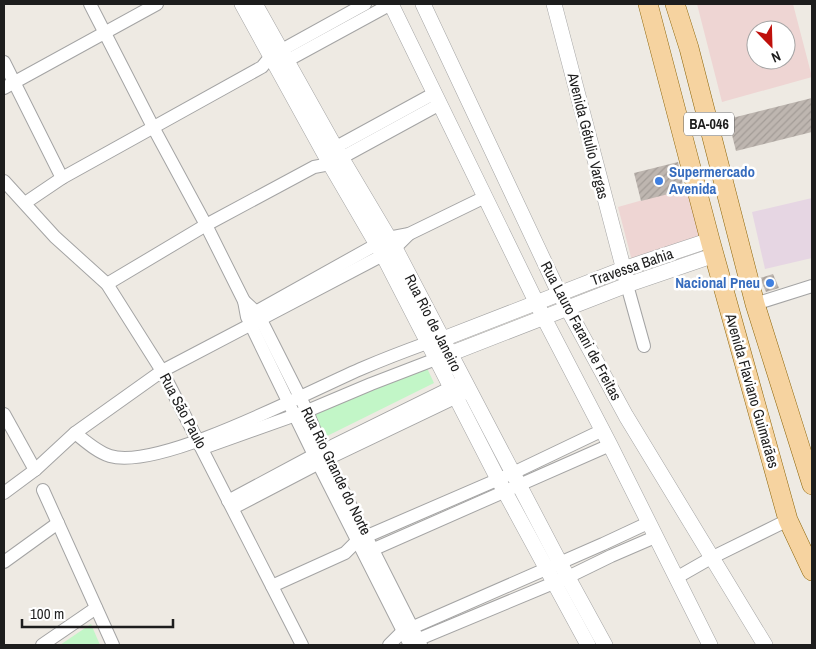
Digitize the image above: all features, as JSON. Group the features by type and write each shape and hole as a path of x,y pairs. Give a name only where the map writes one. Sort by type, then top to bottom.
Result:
{"main road":[{"name":"Avenida Flaviano Guimarães","path":"648,4 712,248 788,520 812,571"},
{"name":"Avenida Flaviano Guimarães","path":"675,4 755,304 812,486"},
{"path":"662,53 669,59 678,60 686,53 688,48"},
{"path":"674,100 679,91 686,88 700,92"}],"street":[{"name":"Rua Rio Grande do Norte","path":"90,4 104,34 206,225 244,301 251,321 294,399 320,457 415,643"},
{"path":"8,85 157,4"},
{"name":"Rua Rio de Janeiro","path":"242,4 386,247 443,339 443,357"},
{"name":"Rua Rio de Janeiro","path":"255,4 276,60"},
{"path":"276,60 365,4"},
{"path":"25,204 62,178 153,126 276,60 391,4"},
{"name":"Rua Lauro Farani de Freitas","path":"391,4 544,318 710,645"},
{"name":"Rua Lauro Farani de Freitas","path":"423,4 559,293 626,416 764,645"},
{"name":"Avenida Gétulio Vargas","path":"554,4 627,284"},
{"path":"4,62 8,85 62,178"},
{"path":"107,284 206,225 437,98"},
{"name":"Rua São Paulo","path":"4,181 55,236 107,284 162,371 302,645"},
{"path":"4,493 35,470 74,433 162,371 409,234 485,197"},
{"name":"Rua Rio de Janeiro","path":"386,247 427,343 443,357 553,566 605,645"},
{"name":"Travessa Bahia","path":"427,343 443,339 536,301 623,269 712,248"},
{"name":"Travessa Bahia","path":"443,357 544,318 712,248"},
{"path":"627,284 644,346"},
{"path":"755,304 812,286"},
{"path":"200,444 363,368 427,343"},
{"path":"74,433 110,456 125,457 154,454 200,444 301,414 371,384 443,357"},
{"path":"363,368 371,384"},
{"path":"230,505 320,457 459,389"},
{"path":"4,414 35,470"},
{"path":"345,553 369,552 416,530 509,483 560,450 602,430"},
{"path":"272,586 345,553 362,538 409,516 567,465 610,445"},
{"path":"560,450 567,465"},
{"path":"43,490 113,645"},
{"path":"409,516 416,530"},
{"path":"676,578 711,558 788,520"},
{"path":"4,562 58,523"},
{"path":"390,645 407,629 604,544 648,523"},
{"path":"395,645 415,643 655,537"},
{"path":"604,544 611,556"},
{"name":"Rua Rio de Janeiro","path":"561,580 588,645"},
{"path":"42,645 96,608"}],"shaded area":[{"path":"697,4 793,4 812,77 722,102"},
{"path":"689,187 703,239 632,261 618,207"},
{"path":"812,198 812,258 765,269 752,212"}],"green space":[{"path":"426,366 434,383 321,439 311,416"},
{"path":"91,624 100,645 60,645"}],"building":[{"path":"812,98 812,132 736,151 728,119"},
{"name":"Supermercado Avenida","path":"678,162 684,190 641,201 634,173"},
{"name":"Nacional Pneu","path":"773,274 779,288 766,292 760,278"}],"place":[{"name":"Supermercado Avenida","path":"659,181"},
{"name":"Nacional Pneu","path":"770,283"}]}
